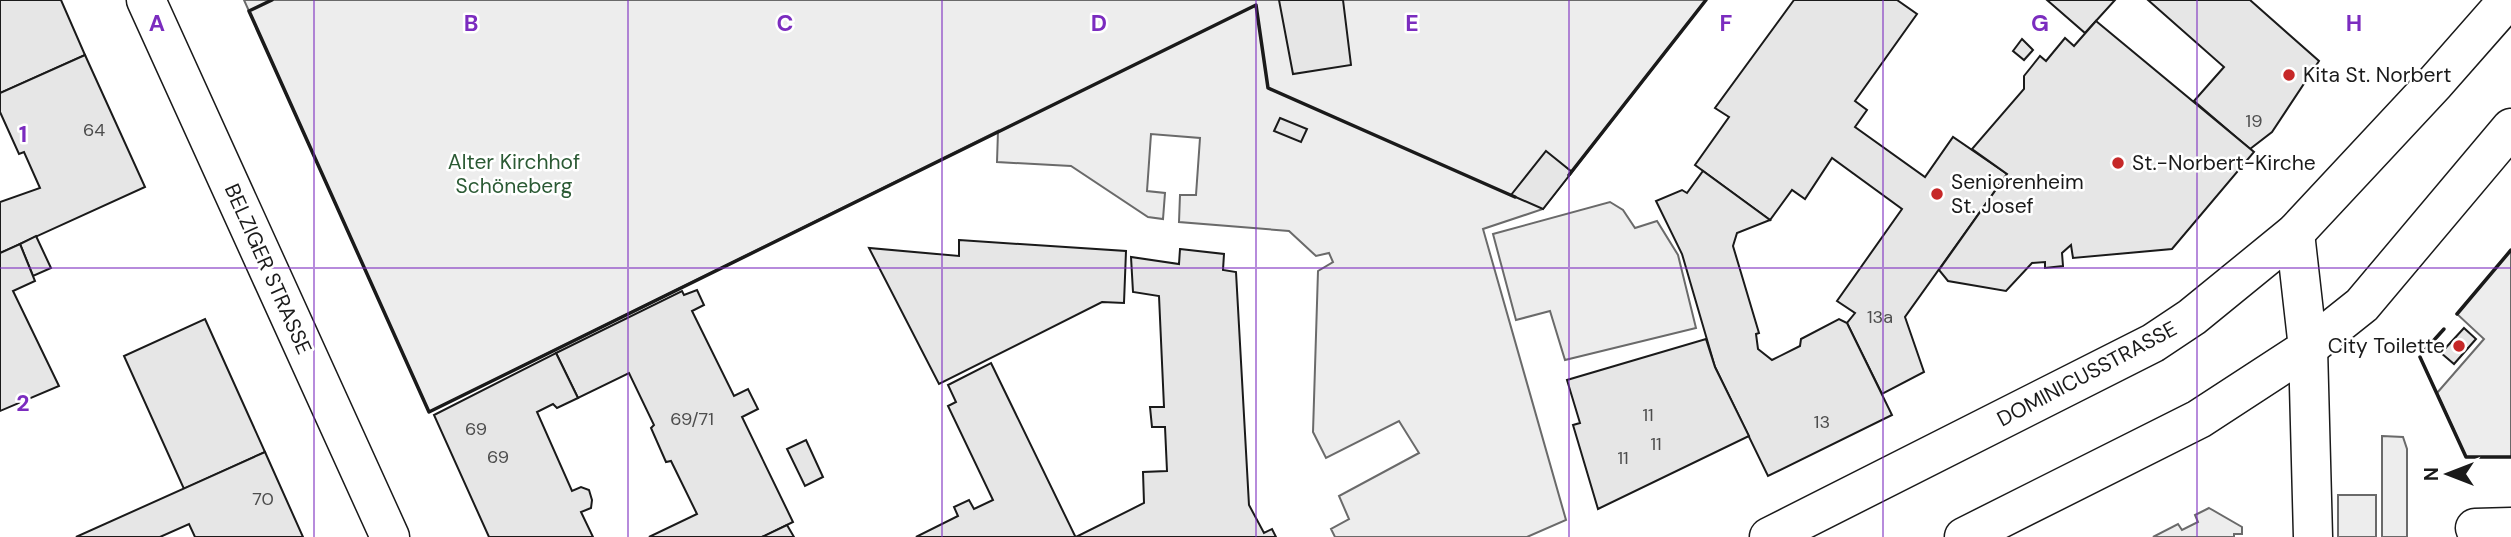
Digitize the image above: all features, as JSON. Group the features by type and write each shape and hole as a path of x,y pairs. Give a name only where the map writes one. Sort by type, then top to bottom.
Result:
{"main road":[{"name":"BELZIGER STRASSE","path":"146,0 390,537"},
{"name":"DOMINICUSSTRASSE","path":"1769,537 2153,343 2192,317 2295,233 2435,83 2508,0"},
{"path":"1964,537 2199,419 2308,348 2362,305 2511,128"},
{"path":"2295,233 2308,348 2313,537"}],"shaded area":[{"name":"Alter Kirchhof Schöneberg","path":"244,0 1706,0 1543,209 1483,229 1566,520 1527,537 1335,537 1331,529 1349,519 1339,496 1419,453 1399,421 1326,458 1313,432 1318,271 1333,262 1329,253 1316,256 1289,231 1179,222 1180,195 1196,195 1200,138 1151,134 1147,191 1165,193 1163,219 1148,217 1071,166 997,162 998,131 429,412"},
{"path":"1610,202 1623,210 1635,228 1657,221 1678,255 1696,328 1565,360 1550,311 1516,320 1493,234"},
{"path":"2511,250 2511,457 2466,457 2437,393 2484,339 2457,314"},
{"path":"2382,436 2403,437 2407,449 2407,537 2382,537"},
{"path":"2338,495 2376,495 2376,537 2338,537"},
{"path":"2209,508 2242,527 2242,534 2234,534 2234,537 2153,537 2178,524 2182,530 2198,522 2195,515"}],"building":[{"path":"0,0 61,0 85,55 0,93"},
{"path":"1279,0 1343,0 1351,65 1293,74"},
{"name":"Seniorenheim St. Josef","path":"1794,0 1897,0 1917,14 1855,101 1867,110 1855,127 1925,177 1953,137 2007,174 1905,317 1924,372 1882,394 1847,323 1855,313 1837,301 1902,209 1832,158 1805,199 1792,190 1770,220 1695,165 1729,117 1715,108"},
{"path":"2047,0 2115,0 2085,33"},
{"path":"2148,0 2250,0 2319,61 2272,132 2250,149 2194,101 2224,67"},
{"name":"St.-Norbert-Kirche","path":"2096,21 2254,152 2172,249 2073,258 2071,245 2062,253 2063,266 2045,268 2045,262 2032,263 2006,291 1948,281 1939,270 2007,174 1972,149 2024,89 2024,76 2040,56 2046,61 2065,38 2074,46"},
{"path":"2022,39 2033,50 2024,60 2013,51"},
{"path":"85,55 145,187 0,253 0,202 40,188 24,152 19,154 0,112 0,93"},
{"path":"1280,118 1307,129 1301,142 1274,131"},
{"path":"1546,151 1572,172 1543,209 1511,195"},
{"path":"1703,171 1770,220 1737,233 1733,246 1759,333 1756,334 1758,349 1772,360 1800,346 1801,339 1839,319 1847,323 1892,415 1768,476 1715,367 1682,254 1656,201 1682,190 1687,193"},
{"path":"36,236 51,268 33,276 20,244"},
{"path":"959,240 1126,251 1124,303 1102,302 939,384 869,248 959,256"},
{"path":"20,244 35,281 13,291 59,386 0,411 0,253"},
{"path":"1180,249 1224,254 1223,270 1236,272 1249,505 1264,533 1272,529 1276,537 1076,537 1144,503 1143,472 1167,471 1165,427 1152,427 1150,407 1164,407 1159,296 1133,292 1131,257 1179,264"},
{"path":"697,290 704,305 692,311 734,396 748,389 758,409 742,417 793,522 762,537 649,537 697,514 671,461 666,462 651,428 654,425 629,373 578,398 556,353 682,291 684,295"},
{"path":"205,319 265,452 184,489 124,356"},
{"name":"City Toilette","path":"2464,328 2476,339 2454,364 2441,353"},
{"path":"1706,339 1715,367 1749,436 1598,509 1573,425 1580,423 1567,380"},
{"path":"556,353 578,398 557,408 553,404 537,412 572,491 581,487 589,490 591,508 581,512 593,537 489,537 434,415"},
{"path":"991,363 1076,537 916,537 958,516 954,507 969,500 974,509 993,500 948,406 956,402 948,385"},
{"path":"806,440 823,477 805,486 787,449"},
{"path":"265,452 303,537 195,537 189,524 160,537 76,537"},
{"path":"787,525 794,537 762,537"}],"wall":[{"path":"272,0 249,11 429,412 1256,5 1268,88 1515,197"},
{"path":"1569,175 1706,0"},
{"path":"2457,314 2511,250"},
{"path":"2426,349 2444,329"},
{"path":"2420,357 2466,457 2511,457"}],"place":[{"name":"Kita St. Norbert","path":"2289,75"},
{"name":"St.-Norbert-Kirche","path":"2118,163"},
{"name":"Seniorenheim St. Josef","path":"1937,194"},
{"name":"City Toilette","path":"2459,346"}]}
